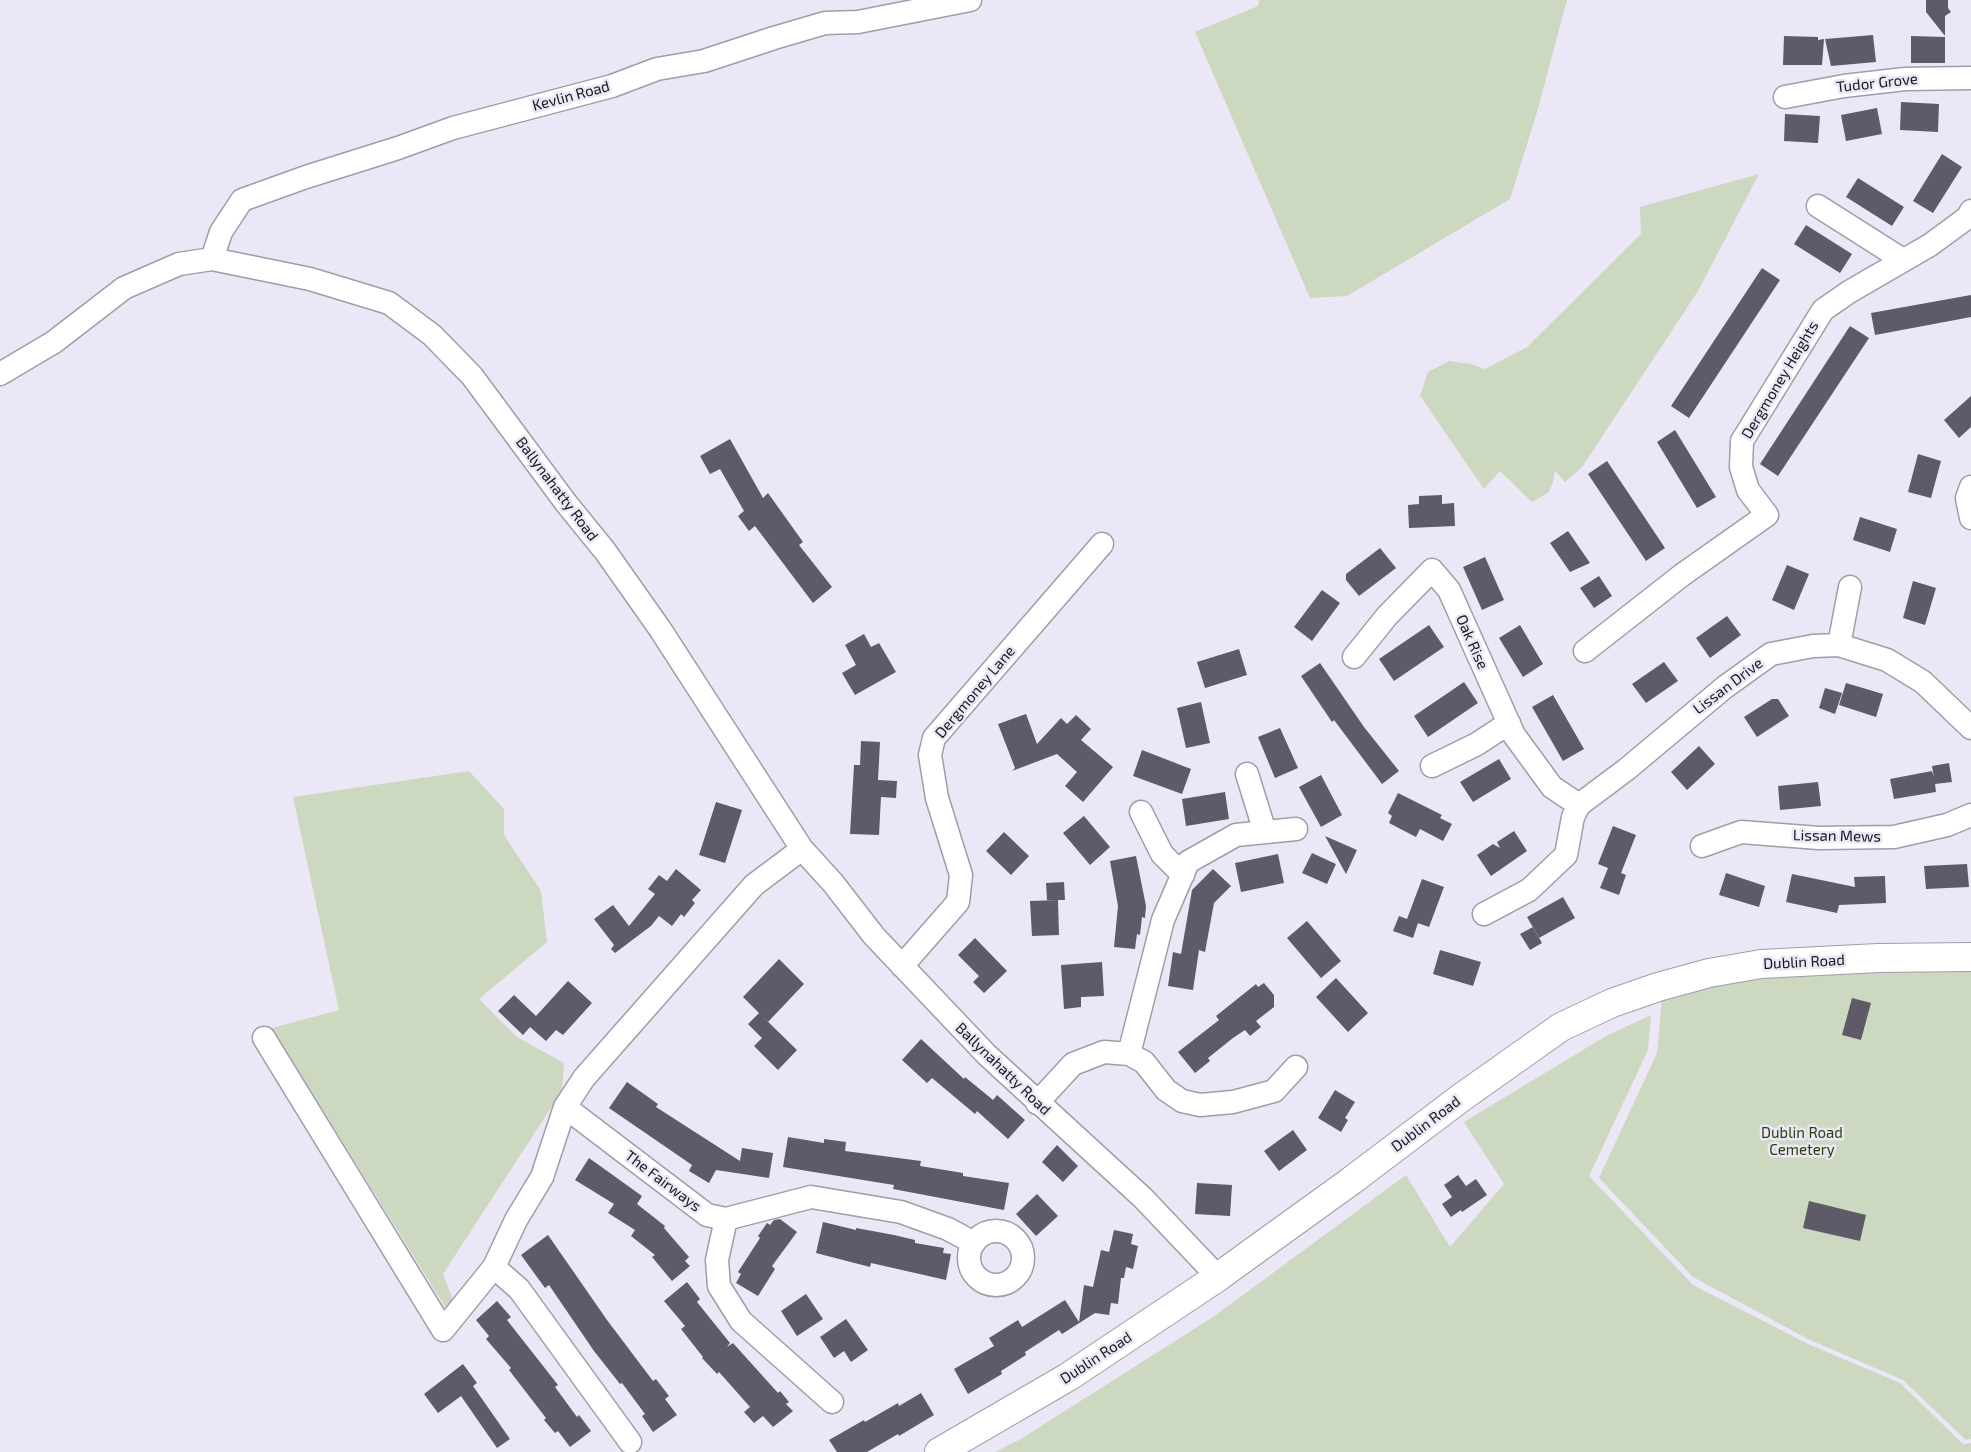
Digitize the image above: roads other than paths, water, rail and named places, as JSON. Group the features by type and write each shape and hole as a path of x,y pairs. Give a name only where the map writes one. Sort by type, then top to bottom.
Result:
{"street":[{"name":"Kevlin Road","path":"212,259 221,232 242,200 306,177 398,148 453,128 612,86 657,69 704,61 825,23 858,22 970,0"},
{"name":"Tudor Grove","path":"1785,97 1844,86 1896,80 1971,78"},
{"path":"1818,206 1903,260"},
{"name":"Dergmoney Heights","path":"1585,651 1682,575 1767,515 1748,490 1741,467 1742,441 1823,310 1849,292 1930,245 1968,216 1971,211"},
{"path":"0,374 54,342 124,288 179,264 212,259"},
{"name":"Ballynahatty Road","path":"212,259 310,279 389,303 432,335 472,376 605,551 660,629 802,849 834,882 874,936 987,1055 1037,1103 1143,1198 1218,1277"},
{"path":"1971,487 1967,498 1971,518"},
{"name":"Dergmoney Lane","path":"902,966 958,902 961,876 937,798 930,755 934,738 1102,544"},
{"name":"Oak Rise","path":"1354,657 1387,616 1432,570 1449,590 1514,735 1552,787 1579,806"},
{"path":"1838,644 1850,587"},
{"name":"Lissan Drive","path":"1579,806 1627,769 1725,687 1771,654 1813,646 1838,644 1887,660 1923,682 1971,728"},
{"path":"1432,766 1477,744 1509,723"},
{"path":"1247,774 1265,832"},
{"path":"1484,914 1529,890 1566,855 1573,817 1579,806"},
{"path":"1141,812 1162,854 1183,875"},
{"name":"Lissan Mews","path":"1702,846 1741,832 1818,838 1894,837 1947,825 1971,815"},
{"path":"1129,1054 1163,920 1188,862 1236,835 1296,829"},
{"path":"264,1038 443,1330 494,1267 516,1220 542,1177 565,1107 584,1078 750,888 802,849"},
{"name":"Dublin Road","path":"940,1452 1068,1377 1218,1277 1351,1181 1462,1097 1561,1027 1612,1003 1658,987 1709,973 1761,964 1878,958 1971,957"},
{"path":"1037,1103 1073,1064 1104,1052 1129,1054 1144,1062 1166,1090 1182,1101 1200,1106 1233,1102 1274,1090 1296,1067"},
{"name":"The Fairways","path":"565,1107 707,1215 726,1219"},
{"path":"832,1402 741,1321 719,1286 717,1260 726,1219 811,1197 901,1212 948,1229 974,1243"},
{"path":"494,1267 519,1289 630,1442"}],"park label":[{"name":"Dublin Road Cemetery","path":"1802,1142"}]}
